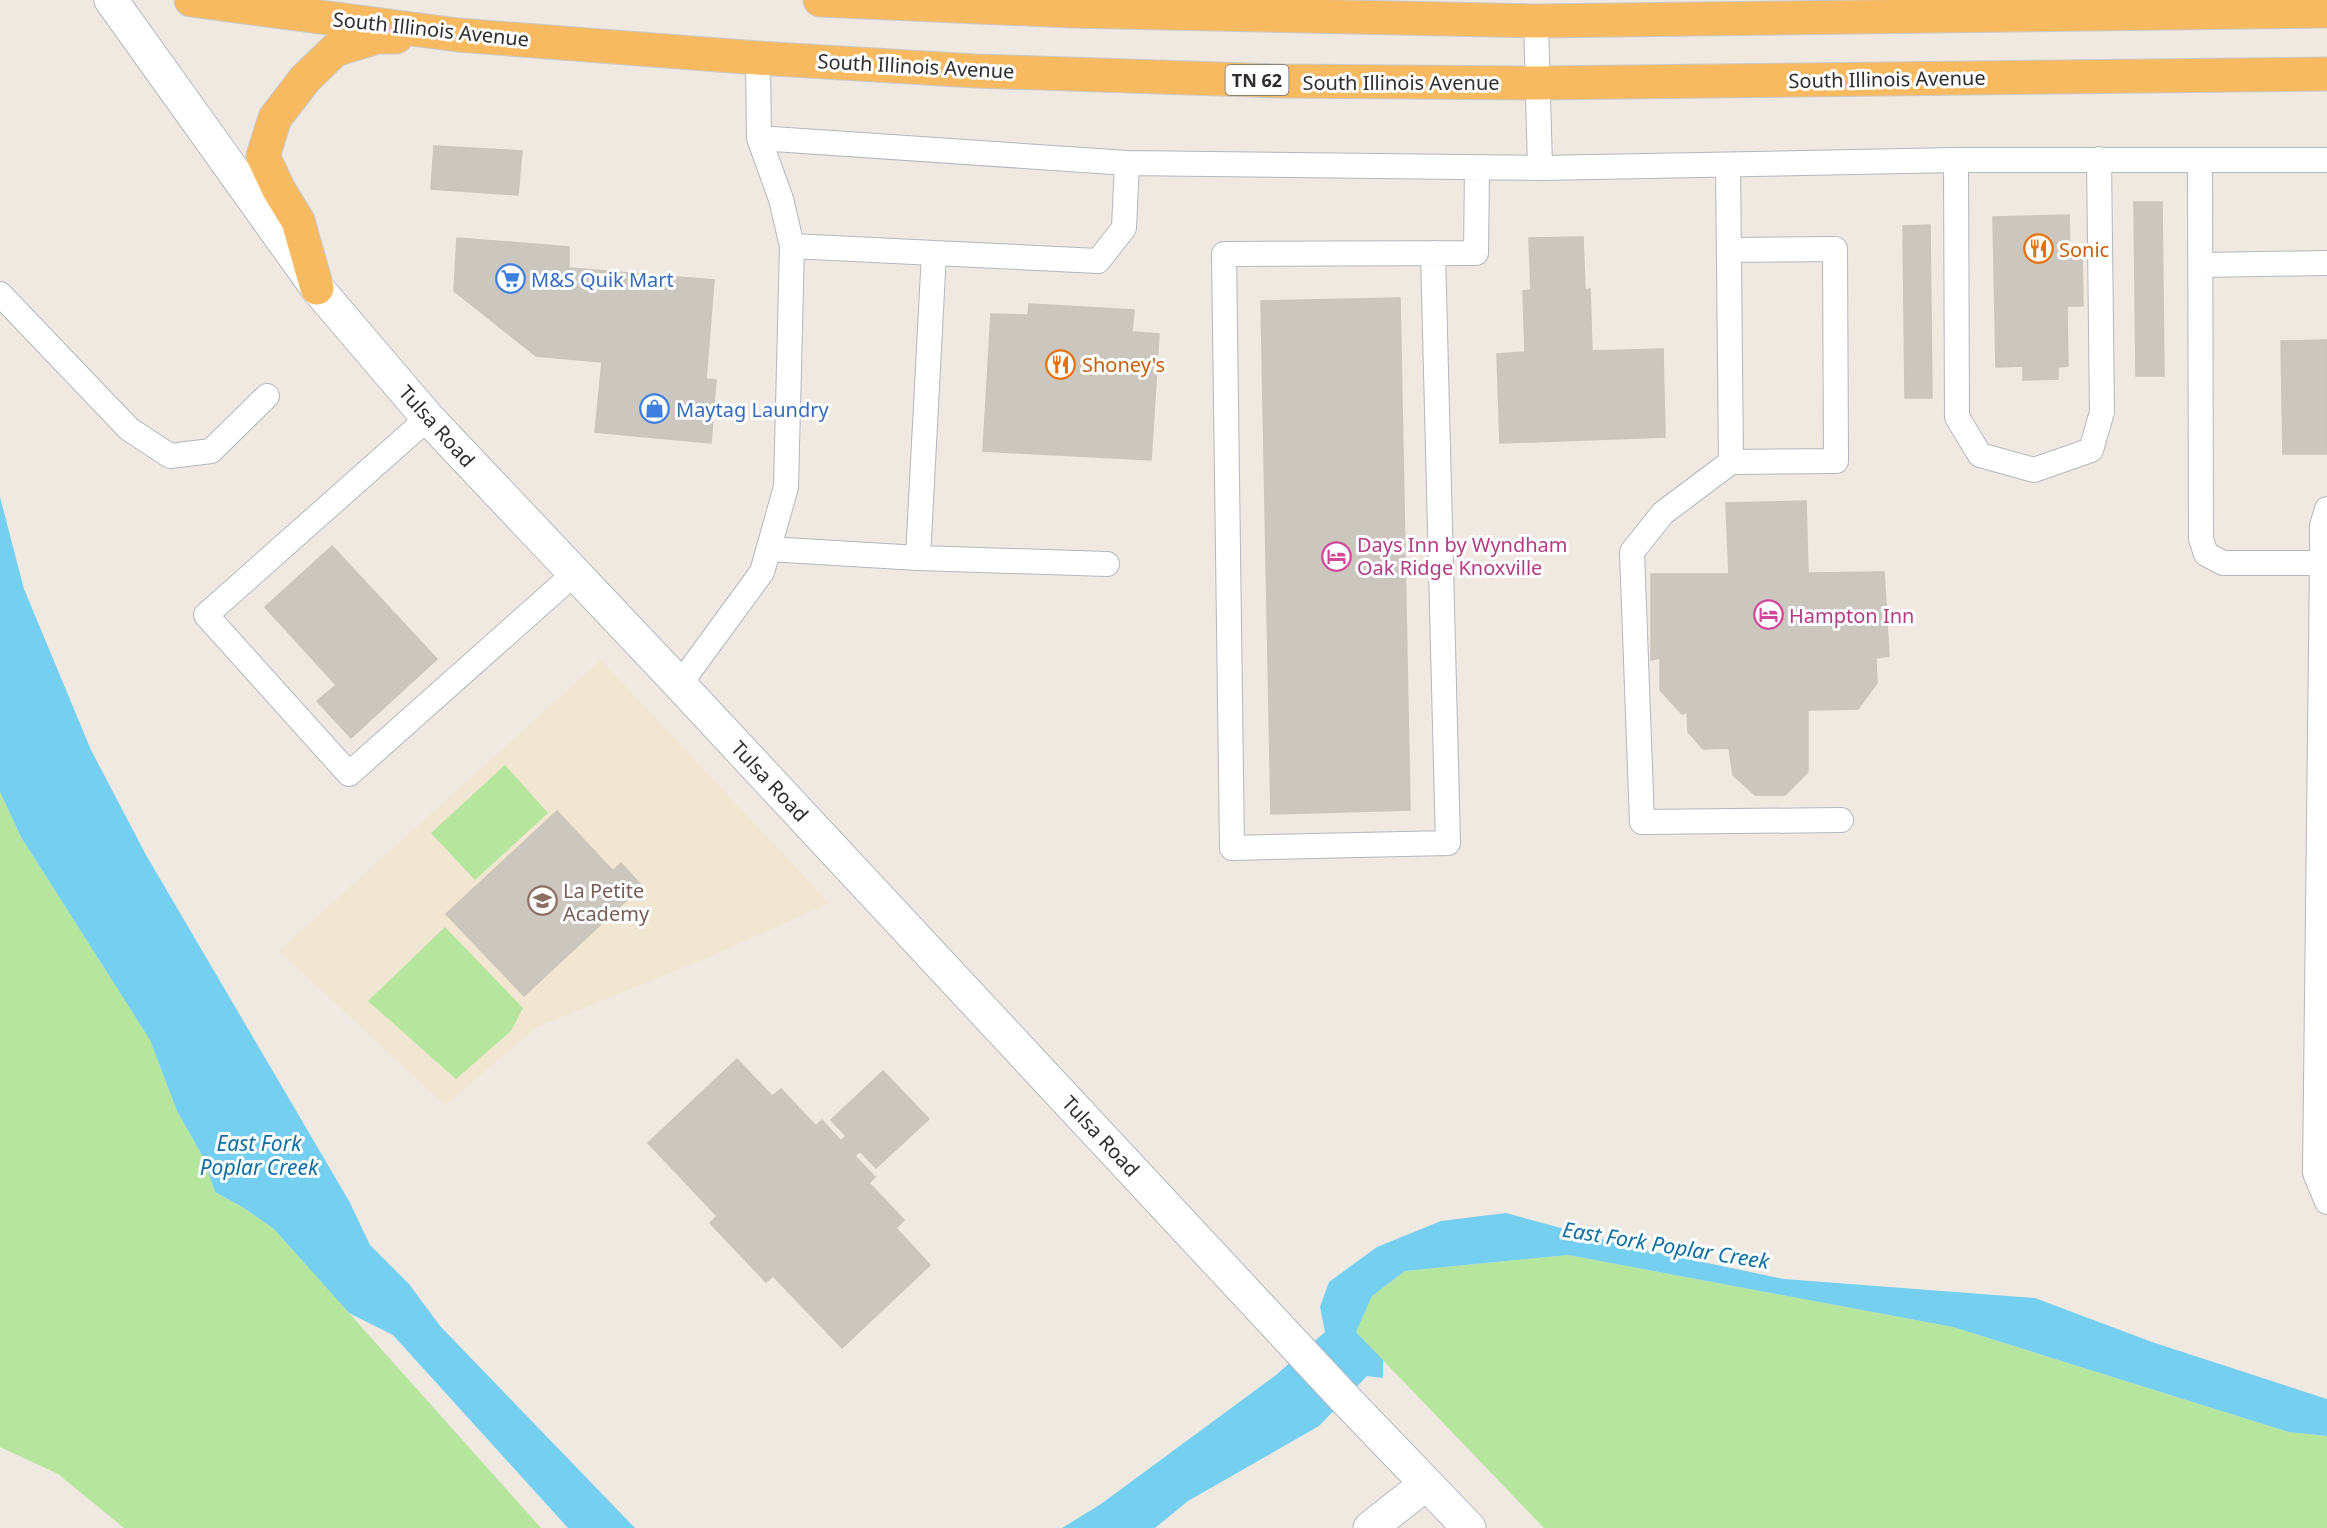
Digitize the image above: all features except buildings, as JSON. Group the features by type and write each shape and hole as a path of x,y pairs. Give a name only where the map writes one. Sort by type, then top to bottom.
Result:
{"highway":[{"name":"South Illinois Avenue","path":"191,0 458,35 758,58 976,71 1234,79 1537,83 2327,74"},
{"path":"820,0 1072,11 1536,21 2327,11"},
{"path":"317,288 297,221 263,156 275,118 305,79 335,50 377,38 458,35"}],"street":[{"name":"Tulsa Road","path":"111,0 317,288 428,418 680,684 1468,1528"},
{"path":"1370,1528 1426,1484"}],"lane":[{"path":"1536,21 1540,168"},
{"path":"680,684 762,572 786,487 792,246 781,199 759,138 758,58"},
{"path":"759,138 1127,163 1477,168 1956,160 2327,160"},
{"path":"1956,160 1957,417 1980,455 2034,470 2091,450 2102,412 2098,159"},
{"path":"2200,160 2201,539 2206,554 2223,563 2324,562"},
{"path":"792,246 1098,261 1124,228 1127,163"},
{"path":"1728,165 1731,462"},
{"path":"1433,253 1448,843 1232,848 1224,254 1433,253 1476,253 1477,168"},
{"path":"1729,250 1834,249 1836,461 1731,462 1663,513 1632,552 1642,822 1841,820"},
{"path":"918,558 934,253"},
{"path":"2201,265 2327,263"},
{"path":"0,294 129,429 171,456 211,451 267,396"},
{"path":"428,418 207,615 349,774 575,573"},
{"path":"2327,509 2322,526 2324,562 2315,1173 2327,1202"},
{"path":"769,549 918,558 1107,564"}],"shaded area":[{"path":"601,660 829,903 709,957 537,1027 445,1105 279,951"}],"green space":[{"path":"505,765 548,813 475,880 431,833"},
{"path":"0,792 21,837 150,1040 177,1111 203,1157 215,1192 244,1208 274,1229 541,1528 124,1528 58,1474 0,1447"},
{"path":"445,927 523,1008 511,1031 456,1079 368,1001"},
{"path":"1568,1255 1953,1327 2289,1432 2327,1436 2327,1528 1544,1528 1356,1332 1372,1296 1405,1271"}],"water":[{"name":"East Fork Poplar Creek","path":"0,497 24,589 91,750 146,855 349,1201 370,1245 409,1284 440,1326 635,1528 568,1528 393,1335 349,1313 274,1229 244,1208 215,1192 203,1157 177,1111 150,1040 21,837 0,792"},
{"name":"East Fork Poplar Creek","path":"1506,1213 1635,1248 1784,1279 2035,1298 2152,1342 2327,1399 2327,1436 2289,1432 1953,1327 1568,1255 1405,1271 1372,1296 1356,1332 1383,1360 1383,1378 1367,1376 1319,1426 1188,1501 1155,1528 1062,1528 1101,1504 1276,1375 1325,1332 1320,1307 1329,1282 1377,1247 1441,1221"}],"place":[{"name":"Sonic","path":"2038,249"},
{"name":"M&S Quik Mart","path":"510,279"},
{"name":"Shoney's","path":"1061,364"},
{"name":"Maytag Laundry","path":"655,409"},
{"name":"Days Inn by Wyndham Oak Ridge Knoxville","path":"1336,556"},
{"name":"Hampton Inn","path":"1768,615"},
{"name":"La Petite Academy","path":"542,901"}]}
